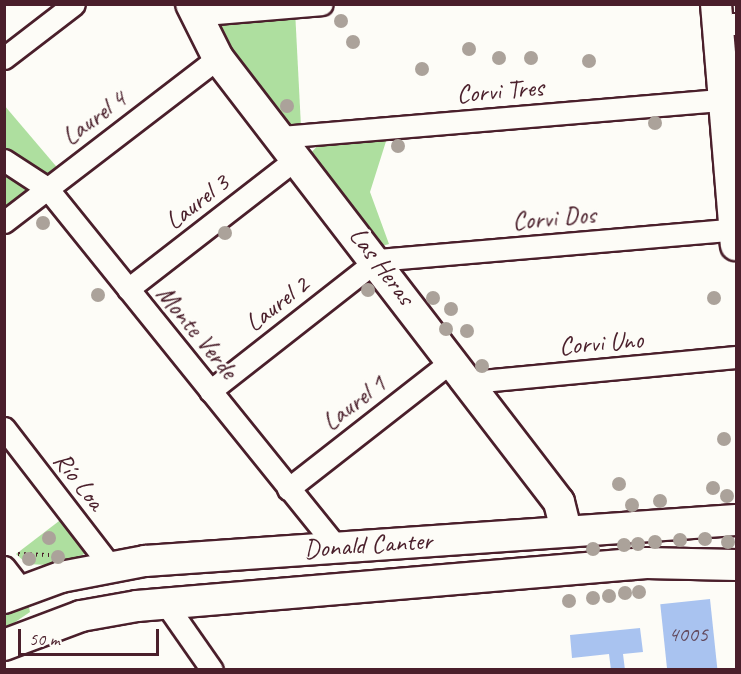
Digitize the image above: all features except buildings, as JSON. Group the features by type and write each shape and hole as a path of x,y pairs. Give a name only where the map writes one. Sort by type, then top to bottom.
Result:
{"main road":[{"name":"Las Heras","path":"192,10 218,57 377,260 559,502 566,530"},
{"path":"724,18 724,100 732,141 736,237"},
{"name":"Donald Canter","path":"10,585 111,567 566,530 731,522"},
{"path":"646,525 646,563"},
{"name":"Donald Canter","path":"4,645 81,616 166,604 646,563 736,565"}],"street":[{"path":"4,58 74,4"},
{"path":"192,10 322,4"},
{"name":"Laurel 4","path":"4,222 218,57"},
{"name":"Corvi Tres","path":"289,147 724,100"},
{"name":"Laurel 3","path":"128,289 289,147"},
{"name":"Monte Verde","path":"4,160 47,188 338,548"},
{"name":"Corvi Dos","path":"377,260 736,237"},
{"name":"Laurel 2","path":"210,391 377,260"},
{"name":"Corvi Uno","path":"462,371 736,357"},
{"name":"Laurel 1","path":"288,489 462,371"},
{"name":"Río Loa","path":"4,428 111,567"},
{"path":"166,604 212,669"}],"green space":[{"path":"295,10 301,127 288,128 213,26 219,17"},
{"path":"4,105 61,172 44,178 5,149"},
{"path":"388,135 370,192 389,244 375,248 309,155 321,142"},
{"path":"5,168 31,186 5,207"},
{"path":"63,518 90,550 73,561 47,565 27,564 16,554"},
{"path":"28,603 30,612 5,629 5,615"}]}
